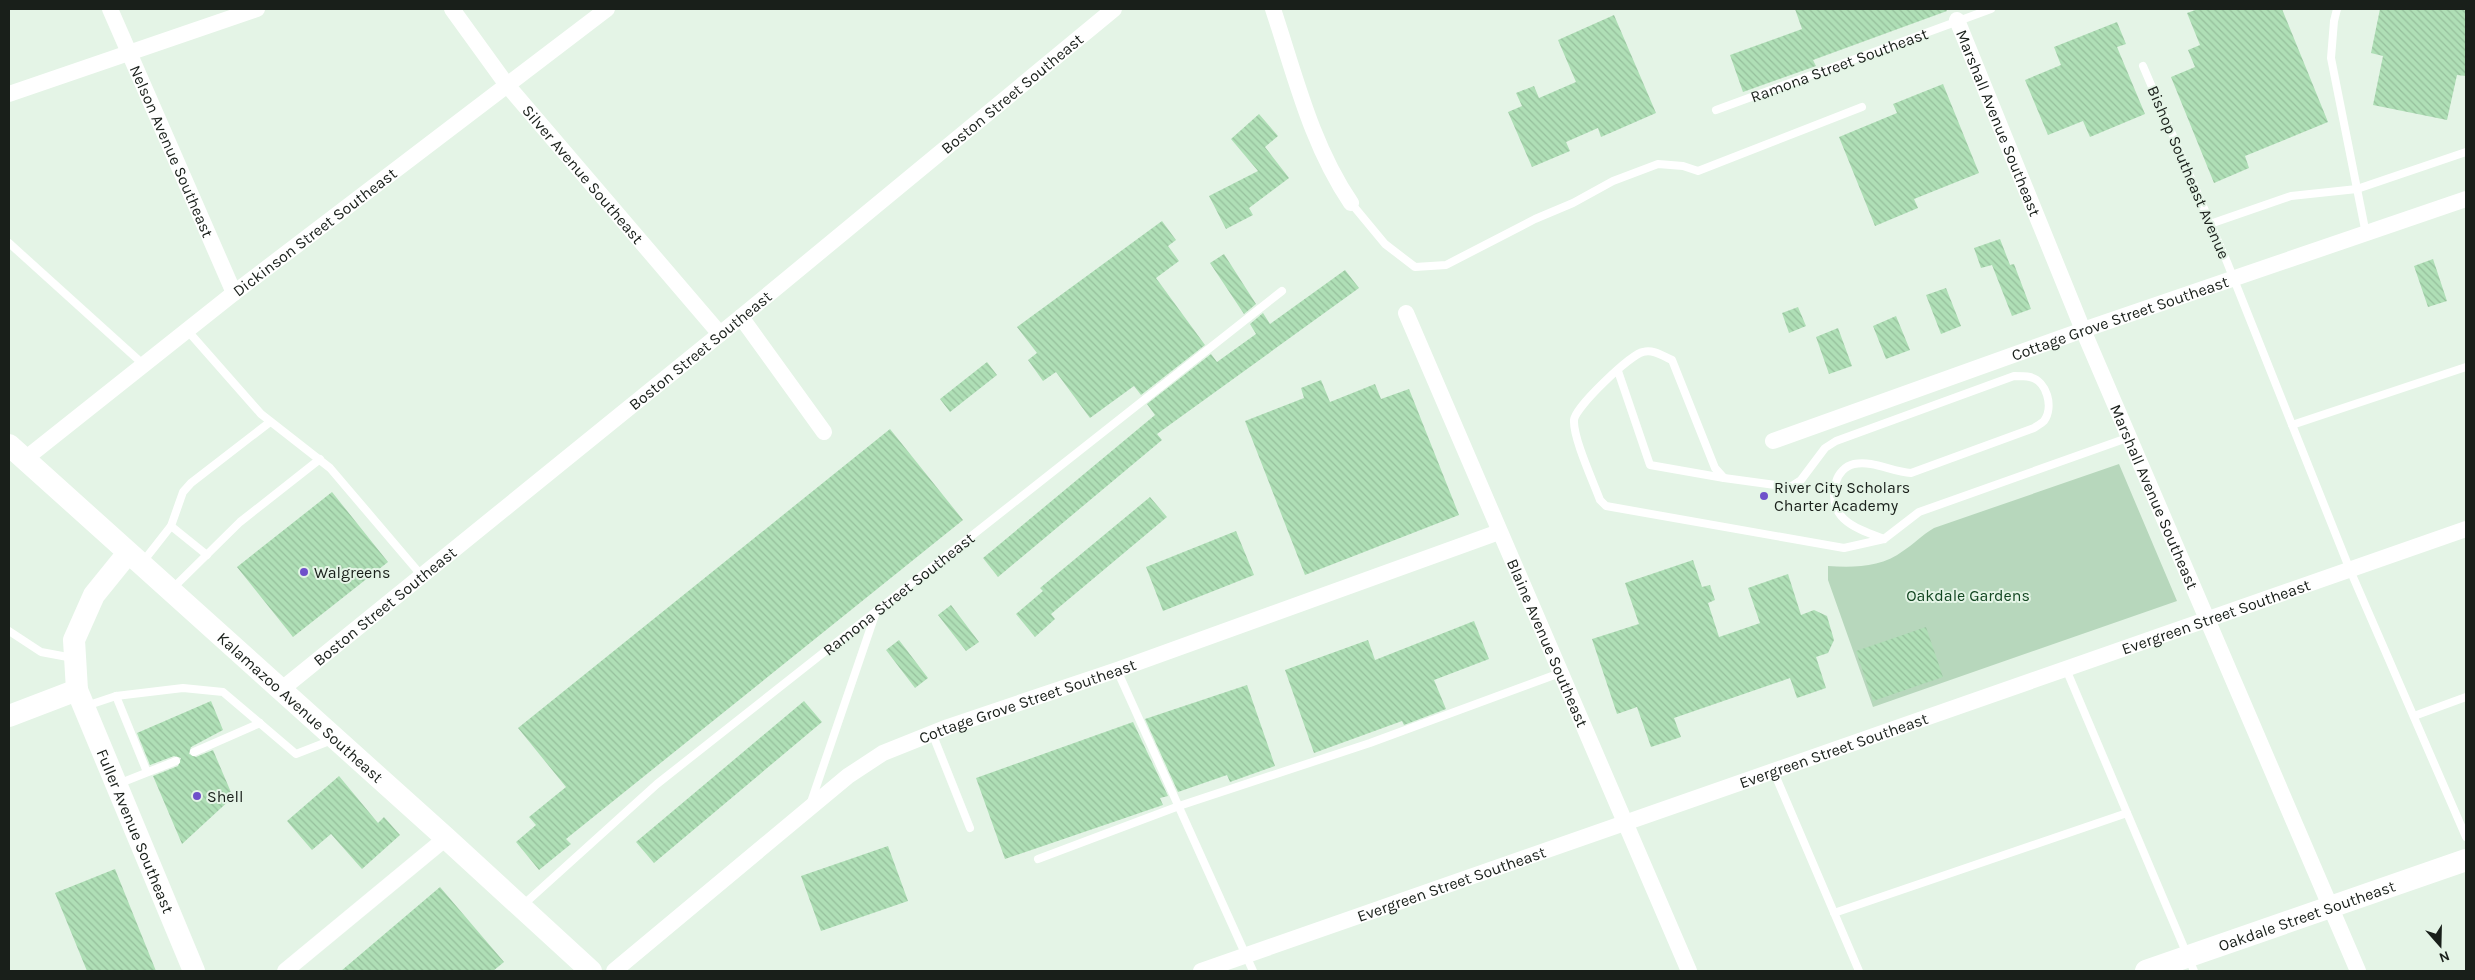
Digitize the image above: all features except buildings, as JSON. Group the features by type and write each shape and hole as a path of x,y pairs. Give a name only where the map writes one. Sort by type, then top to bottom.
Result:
{"street":[{"name":"Nelson Avenue Southeast","path":"110,9 234,293"},
{"path":"9,94 257,9"},
{"name":"Silver Avenue Southeast","path":"452,9 507,85 720,334"},
{"name":"Dickinson Street Southeast","path":"17,452 144,365 234,293 607,9"},
{"name":"Boston Street Southeast","path":"282,689 741,318 1114,9"},
{"path":"1273,9 1291,72 1310,122 1341,189 1351,203"},
{"name":"Marshall Avenue Southeast","path":"1958,20 2084,330 2358,971"},
{"name":"Cottage Grove Street Southeast","path":"1773,441 2084,330 2466,199"},
{"name":"Blaine Avenue Southeast","path":"1406,313 1687,971"},
{"path":"741,318 824,432"},
{"name":"Kalamazoo Avenue Southeast","path":"17,452 282,689 591,971"},
{"name":"Evergreen Street Southeast","path":"1201,971 2466,529"},
{"name":"Cottage Grove Street Southeast","path":"614,971 848,776 883,753 932,733 1117,670 1499,532"},
{"path":"9,716 80,698 74,640 94,595 135,559"},
{"name":"Fuller Avenue Southeast","path":"80,698 194,971"},
{"path":"285,971 446,838"},
{"name":"Oakdale Street Southeast","path":"2146,971 2191,964 2331,907 2466,860"}],"lane":[{"name":"Ramona Street Southeast","path":"1716,110 1990,9"},
{"path":"2337,9 2334,21 2331,58 2366,234"},
{"name":"Bishop Southeast Avenue","path":"2143,66 2234,279 2350,570 2466,837"},
{"path":"1351,203 1385,244 1415,267 1446,264 1489,244 1536,218 1573,203 1612,181 1658,164 1683,166 1698,172 1862,107"},
{"path":"2210,224 2290,196 2357,189 2466,152"},
{"path":"9,242 144,365"},
{"name":"Ramona Street Southeast","path":"521,906 657,784 1282,292"},
{"path":"187,330 228,378 270,422 320,459 350,489 422,576"},
{"path":"1724,478 1715,468 1672,360 1658,353 1644,351 1632,356 1583,402 1574,418 1576,432 1600,500 1606,506 1844,548 1884,539 1919,512 2130,438"},
{"path":"2292,425 2466,367"},
{"path":"1618,371 1650,465 1790,487 1800,480 1825,448 1836,441 2014,376 2032,377 2043,385 2047,396 2048,411 2044,420 2034,428 1911,473 1899,472 1869,463 1852,464 1838,475 1833,492 1833,503 1841,516 1854,528 1884,539"},
{"path":"135,559 171,526 183,492 191,483 270,422"},
{"path":"170,590 240,522 320,459"},
{"path":"171,526 207,554"},
{"path":"808,811 876,611"},
{"path":"9,631 41,652 75,658"},
{"path":"1117,670 1253,971"},
{"path":"2066,670 2191,964"},
{"path":"1038,859 1179,806 1370,743 1560,673"},
{"path":"80,698 183,688 223,692 296,754 336,739"},
{"path":"116,696 147,772"},
{"path":"2414,716 2466,697"},
{"path":"194,752 260,723"},
{"path":"932,733 970,828"},
{"path":"116,784 176,761"},
{"path":"1773,770 1859,971"},
{"path":"1834,912 2127,813"}],"green space":[{"name":"Oakdale Gardens","path":"2119,464 2177,601 1873,707 1828,580 1828,566 1858,566 1886,560 1903,551 1934,528"}],"place":[{"name":"River City Scholars Charter Academy","path":"1764,496"},
{"name":"Walgreens","path":"304,572"},
{"name":"Shell","path":"197,796"}]}
